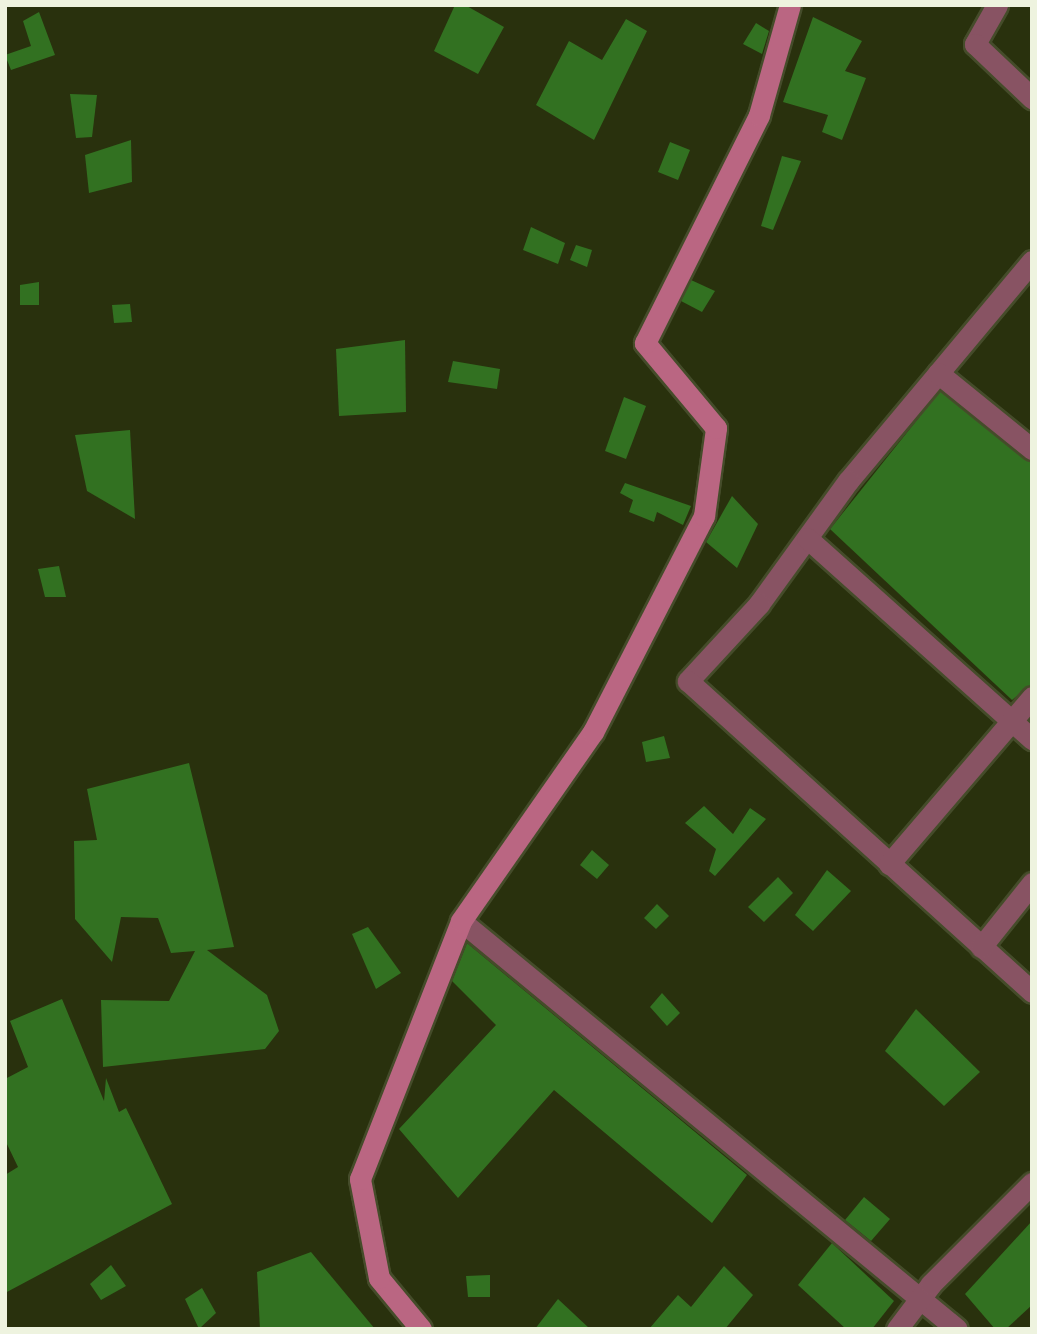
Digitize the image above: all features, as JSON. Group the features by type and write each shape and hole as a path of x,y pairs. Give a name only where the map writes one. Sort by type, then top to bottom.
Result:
{"street":[{"path":"421,1329 379,1278 360,1179 461,920 593,732 704,516 716,428 645,343 759,115 790,5"},
{"path":"997,5 975,44 1032,98"},
{"path":"1032,261 938,373 807,538 759,604 688,681 1032,992"},
{"path":"938,373 1032,449"},
{"path":"807,538 1032,739"},
{"path":"889,864 1032,697"},
{"path":"981,947 1032,883"},
{"path":"461,920 922,1296 957,1329"},
{"path":"897,1329 922,1296 1032,1183"}],"building":[{"path":"455,5 465,5 504,27 478,74 434,51"},
{"path":"39,12 55,55 11,70 5,55 31,46 23,21"},
{"path":"813,17 862,41 845,71 866,78 842,140 822,132 828,115 783,102"},
{"path":"626,19 647,31 594,140 536,105 569,41 602,60"},
{"path":"756,23 769,31 762,54 743,44"},
{"path":"70,94 97,95 92,137 76,138"},
{"path":"131,140 132,182 89,193 85,155"},
{"path":"670,142 690,150 678,180 658,172"},
{"path":"782,156 801,161 773,230 761,226"},
{"path":"531,227 565,243 558,264 523,250"},
{"path":"576,245 592,250 587,267 570,260"},
{"path":"691,280 715,291 702,312 681,301"},
{"path":"39,282 39,305 20,305 20,285"},
{"path":"130,304 132,322 114,323 112,305"},
{"path":"405,340 406,412 339,416 336,349"},
{"path":"453,361 500,369 497,389 448,382"},
{"path":"940,391 1032,462 1032,684 1012,700 830,529"},
{"path":"624,397 646,406 626,459 605,451"},
{"path":"130,430 135,519 87,491 75,435"},
{"path":"625,483 691,506 683,525 657,512 654,522 629,512 633,500 620,493"},
{"path":"732,496 758,524 737,568 706,542"},
{"path":"59,566 66,597 45,597 38,569"},
{"path":"664,736 670,758 646,762 642,742"},
{"path":"189,763 234,947 207,950 267,995 279,1031 265,1049 103,1067 101,1000 169,1001 195,951 171,953 158,918 121,917 112,962 75,919 74,841 97,840 87,789"},
{"path":"704,806 733,834 750,808 766,819 715,876 709,871 716,849 685,823"},
{"path":"592,850 609,865 597,879 580,865"},
{"path":"827,870 851,891 813,931 795,915"},
{"path":"778,877 793,893 764,922 748,907"},
{"path":"657,904 669,916 656,929 644,918"},
{"path":"368,927 401,973 376,989 352,934"},
{"path":"467,943 747,1175 712,1223 554,1090 458,1198 399,1129 496,1025 452,981"},
{"path":"662,993 680,1013 667,1026 650,1007"},
{"path":"62,999 104,1101 106,1078 119,1112 126,1108 172,1204 5,1293 5,1175 18,1167 5,1140 5,1079 28,1067 10,1021"},
{"path":"916,1009 980,1072 944,1106 885,1051"},
{"path":"864,1197 890,1219 871,1241 845,1220"},
{"path":"1032,1221 1032,1305 1006,1329 995,1329 965,1294"},
{"path":"832,1243 894,1301 872,1329 846,1329 798,1285"},
{"path":"311,1252 375,1329 260,1329 257,1272"},
{"path":"111,1265 126,1286 101,1300 90,1284"},
{"path":"724,1266 753,1295 725,1329 649,1329 678,1295 691,1307"},
{"path":"490,1275 490,1297 468,1297 466,1276"},
{"path":"202,1288 216,1313 199,1329 185,1299"},
{"path":"558,1299 590,1329 535,1329"}]}
